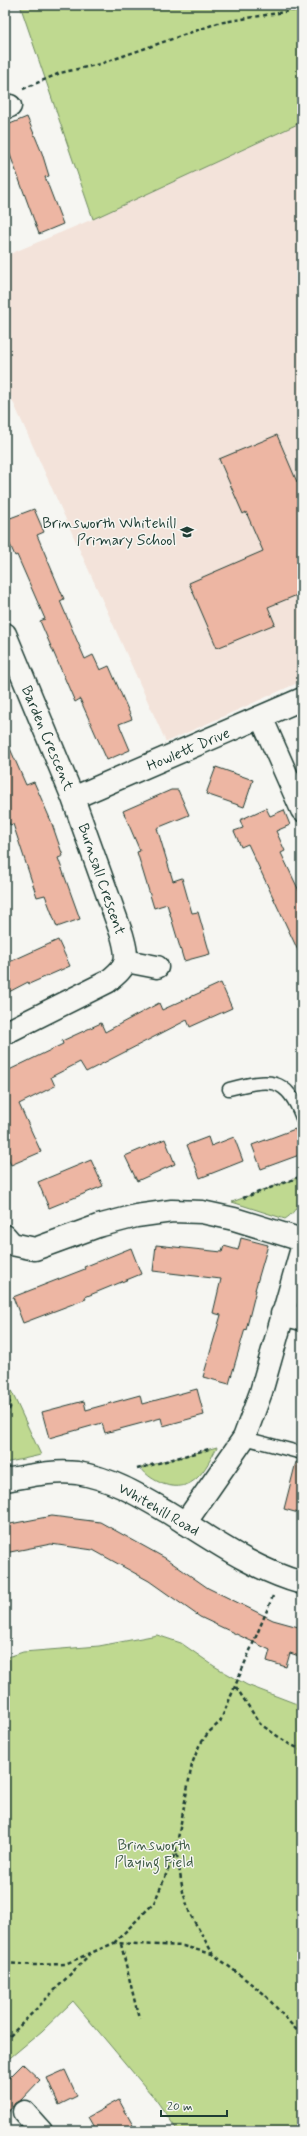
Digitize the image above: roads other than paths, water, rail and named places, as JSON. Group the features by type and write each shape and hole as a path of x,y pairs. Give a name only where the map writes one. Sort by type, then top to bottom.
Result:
{"street":[{"name":"Barden Crescent","path":"5,634 73,798"},
{"name":"Howlett Drive","path":"73,798 302,699"},
{"path":"261,717 302,810"},
{"name":"Burnsall Crescent","path":"73,798 122,935 126,961"},
{"path":"5,1033 107,982 120,971 126,961 157,966"},
{"path":"7,1244 35,1249 98,1226 136,1216 172,1211 202,1212 234,1219 302,1240"},
{"path":"185,1523 244,1438 292,1316 302,1248"},
{"name":"Whitehill Road","path":"5,1480 46,1473 76,1473 106,1480 134,1492 246,1561 280,1577 302,1584"},
{"path":"24,2112 41,2131"}],"lane":[{"path":"229,1089 266,1082 286,1089 296,1102 302,1118"},
{"path":"244,1438 302,1453"}],"place":[{"name":"Brinsworth Whitehill Primary School","path":"187,532"}],"park label":[{"name":"Brinsworth Playing Field","path":"154,1854"}]}
